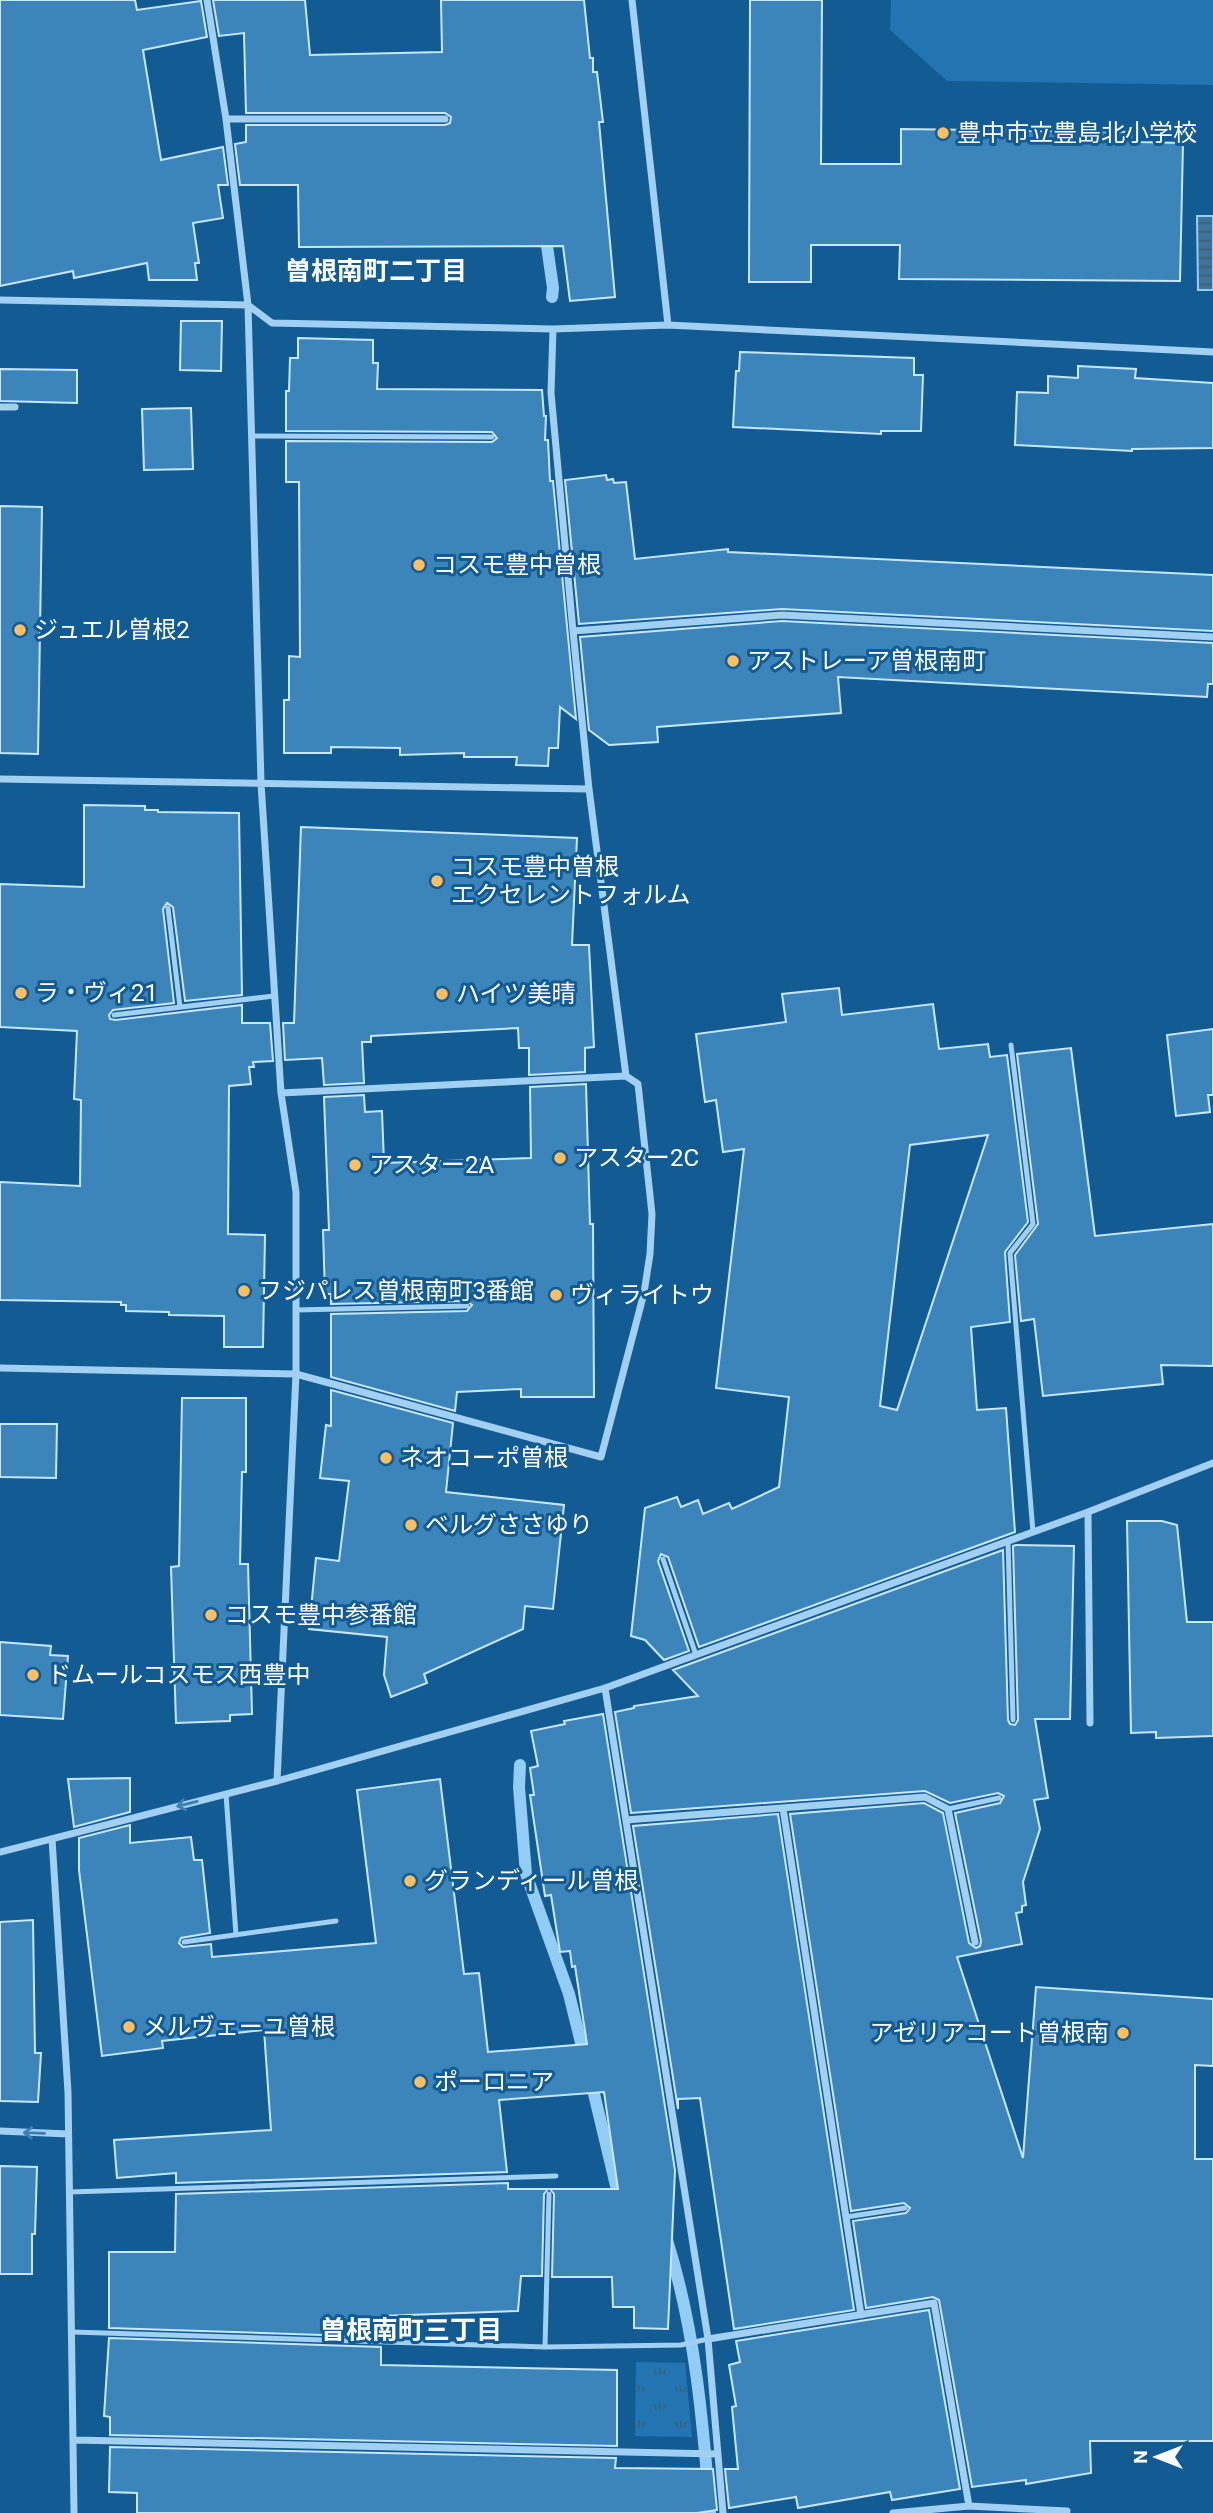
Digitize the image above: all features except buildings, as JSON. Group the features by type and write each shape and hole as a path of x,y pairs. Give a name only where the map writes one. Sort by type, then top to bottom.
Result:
{"street":[{"path":"206,0 226,119 248,305 261,783 281,1093 296,1192 296,1374 276,1781"},
{"path":"632,0 668,325"},
{"path":"226,119 445,119"},
{"path":"0,300 248,305 272,323 553,329 668,325 1213,352"},
{"path":"553,329 551,393 573,631 589,789 626,1076"},
{"path":"0,407 15,407"},
{"path":"573,631 782,615 1213,637"},
{"path":"0,779 589,789"},
{"path":"0,1368 296,1374 601,1457 644,1293 650,1254 652,1214 638,1084 626,1076 281,1093"},
{"path":"0,1852 276,1781 605,1688 1088,1512 1213,1463"},
{"path":"1088,1512 1090,1723"},
{"path":"605,1688 704,2341 723,2513"},
{"path":"626,1820 925,1797 948,1810 975,1942"},
{"path":"783,1808 861,2315"},
{"path":"52,1839 70,2192 74,2513"},
{"path":"0,2131 68,2134"},
{"path":"704,2341 934,2304 969,2506"},
{"path":"74,2440 715,2454"},
{"path":"893,2513 969,2506 1067,2511"}],"lane":[{"path":"252,436 492,437"},
{"path":"168,908 180,1007"},
{"path":"114,1015 274,996"},
{"path":"1011,1045 1033,1224 1010,1253 1033,1532"},
{"path":"296,1310 467,1306"},
{"path":"1009,1541 1013,1720"},
{"path":"663,1559 696,1655"},
{"path":"226,1794 236,1935"},
{"path":"948,1810 999,1798"},
{"path":"184,1942 336,1921"},
{"path":"70,2192 556,2176"},
{"path":"545,2347 549,2194"},
{"path":"846,2217 905,2208"},
{"path":"72,2332 545,2347 681,2345 704,2341"}],"green space":[{"path":"891,0 1213,0 1213,85 947,81 890,30"},
{"path":"636,2362 685,2363 692,2437 635,2436"}],"shaded area":[{"path":"1197,216 1213,216 1213,290 1198,290"}],"waterway":[{"path":"545,232 552,297"},
{"path":"520,1765 519,1787 526,1874 569,1994 585,2059"},
{"path":"590,2077 619,2198 626,2201"},
{"path":"667,2240 691,2341 701,2410 710,2513"}],"place":[{"name":"豊中市立豊島北小学校","path":"943,133"},
{"name":"コスモ豊中曽根","path":"419,565"},
{"name":"ジュエル曽根2","path":"20,630"},
{"name":"アストレーア曽根南町","path":"733,661"},
{"name":"コスモ豊中曽根 エクセレントフォルム","path":"437,881"},
{"name":"ラ・ヴィ21","path":"21,993"},
{"name":"ハイツ美晴","path":"442,994"},
{"name":"アスター2C","path":"560,1158"},
{"name":"アスター2A","path":"355,1165"},
{"name":"フジパレス曽根南町3番館","path":"244,1291"},
{"name":"ヴィライトウ","path":"556,1295"},
{"name":"ネオコーポ曽根","path":"386,1458"},
{"name":"ベルグささゆり","path":"411,1525"},
{"name":"コスモ豊中参番館","path":"211,1615"},
{"name":"ドムールコスモス西豊中","path":"33,1675"},
{"name":"グランディール曽根","path":"410,1881"},
{"name":"メルヴェーユ曽根","path":"129,2027"},
{"name":"アゼリアコート曽根南","path":"1123,2033"},
{"name":"ポーロニア","path":"420,2082"}],"district":[{"name":"曽根南町二丁目","path":"376,271"},
{"name":"曽根南町三丁目","path":"411,2330"}]}
